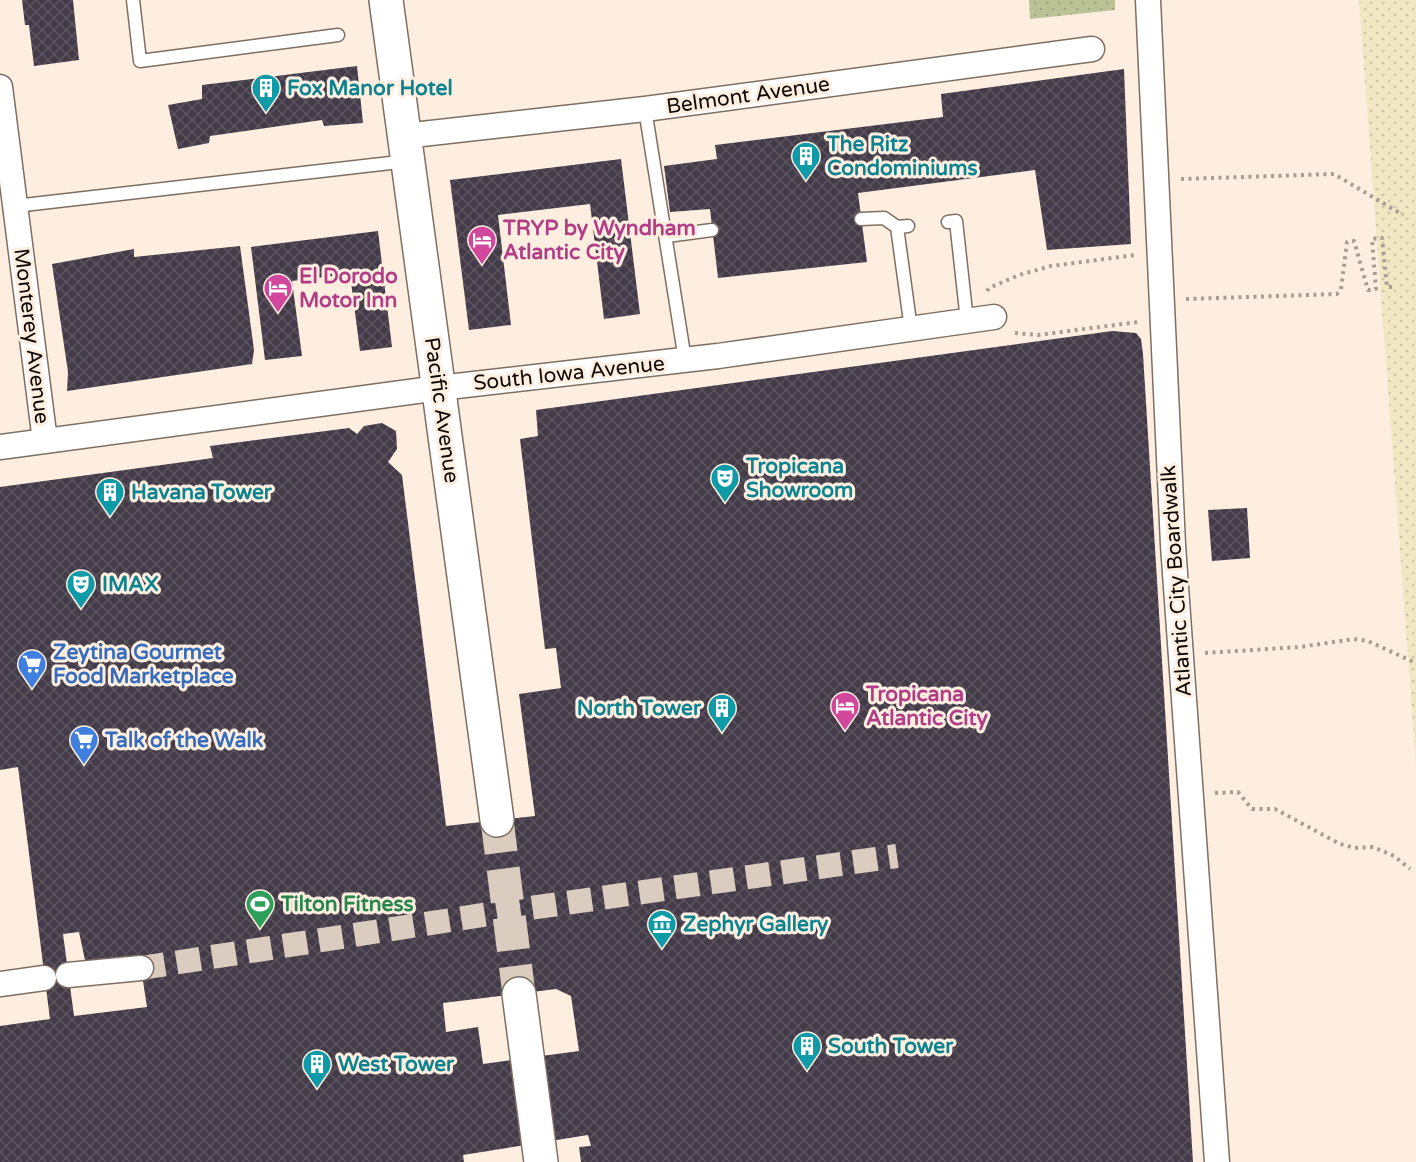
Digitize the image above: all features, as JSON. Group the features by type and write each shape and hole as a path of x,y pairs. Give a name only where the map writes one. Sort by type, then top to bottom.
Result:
{"street":[{"name":"Pacific Avenue","path":"386,0 497,820"},
{"name":"Atlantic City Boardwalk","path":"1148,0 1173,545 1217,1162"},
{"name":"Belmont Avenue","path":"406,148 645,109 1092,49"},
{"name":"Monterey Avenue","path":"0,87 45,441"},
{"name":"South Iowa Avenue","path":"0,447 439,388 685,360 978,319"},
{"path":"68,975 141,968"},
{"path":"0,984 44,978"},
{"path":"519,994 541,1162"}],"lane":[{"path":"134,0 140,61 338,35"},
{"path":"645,109 685,360"},
{"path":"15,206 406,148"},
{"path":"861,219 884,218 903,226 911,329"},
{"path":"948,222 956,221 978,319"},
{"path":"667,236 712,230"}],"path":[{"path":"1156,179 1334,174 1403,215"},
{"path":"1160,251 1051,266 1019,275 989,288 978,319 1005,332 1038,335 1162,309 1337,294 1341,289 1347,242 1354,242 1368,290 1376,289 1372,239 1382,238 1388,287 1393,287"},
{"path":"1181,656 1300,647 1354,639 1368,641 1416,663"},
{"path":"1238,792 1252,809 1275,809 1340,844 1355,848 1373,847 1394,856 1410,869"}],"green space":[{"path":"1029,0 1115,0 1115,10 1030,19"}],"sand":[{"path":"1359,0 1416,0 1416,765 1410,684"}],"building":[{"path":"22,0 73,0 79,60 34,66 29,25 25,25"},
{"name":"Fox Manor Hotel","path":"357,66 363,123 324,126 322,120 210,136 209,143 178,149 168,105 202,99 202,85"},
{"name":"The Ritz Condominiums","path":"1124,69 1131,244 1047,250 1035,170 858,193 867,262 718,278 710,209 670,212 664,166 717,159 715,145 943,117 941,94"},
{"name":"TRYP by Wyndham Atlantic City","path":"621,159 640,314 604,319 590,204 498,215 511,325 469,330 450,180"},
{"name":"El Dorodo Motor Inn","path":"378,231 392,347 360,351 350,274 292,281 302,356 265,360 251,247"},
{"path":"240,246 254,350 252,364 67,391 68,372 52,264 134,249 134,257"},
{"name":"Tropicana Atlantic City","path":"1112,331 1136,333 1141,339 1143,354 1193,1162 581,1162 579,1147 591,1146 588,1135 463,1155 464,1162 0,1162 0,1026 50,1019 18,767 0,770 0,487 213,458 210,446 349,428 357,434 364,426 382,423 396,431 397,449 388,462 402,475 446,826 535,816 519,694 561,688 556,648 545,649 520,439 538,436 536,410","holes":["79,932 86,965 141,968 147,1007 74,1016 63,934","556,989 571,996 579,1051 483,1064 478,1027 446,1032 443,1003"]},
{"path":"1247,508 1250,558 1212,561 1208,510"}],"tunnel":[{"path":"497,820 519,994"},
{"path":"141,968 509,911 897,856"}],"place":[{"name":"Fox Manor Hotel","path":"266,114"},
{"name":"The Ritz Condominiums","path":"806,182"},
{"name":"TRYP by Wyndham Atlantic City","path":"482,266"},
{"name":"El Dorodo Motor Inn","path":"278,314"},
{"name":"Tropicana Showroom","path":"725,504"},
{"name":"Havana Tower","path":"110,518"},
{"name":"IMAX","path":"81,610"},
{"name":"Zeytina Gourmet Food Marketplace","path":"32,690"},
{"name":"Tropicana Atlantic City","path":"845,732"},
{"name":"North Tower","path":"722,734"},
{"name":"Talk of the Walk","path":"84,766"},
{"name":"Tilton Fitness","path":"260,930"},
{"name":"Zephyr Gallery","path":"662,950"},
{"name":"South Tower","path":"807,1072"},
{"name":"West Tower","path":"317,1090"}]}
